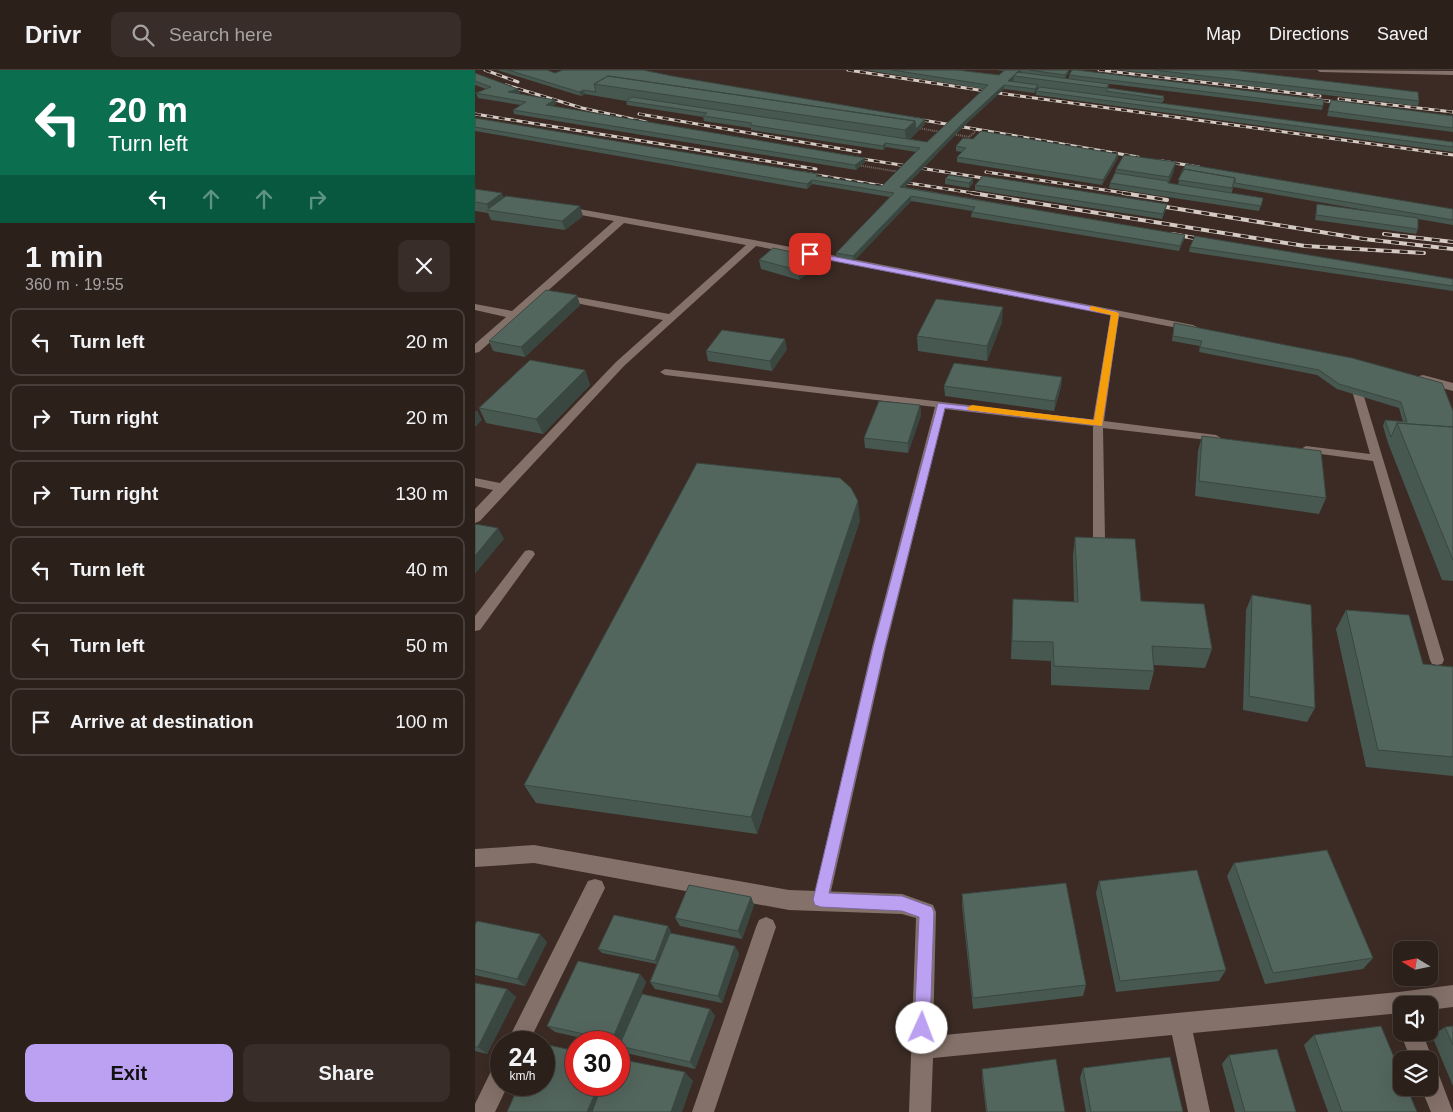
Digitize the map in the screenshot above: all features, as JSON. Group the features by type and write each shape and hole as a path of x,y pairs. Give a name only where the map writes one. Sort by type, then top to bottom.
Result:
{"street":[{"path":"553,207 1202,330"},
{"path":"475,350 621,220"},
{"path":"475,518 620,364 754,244"},
{"path":"539,293 671,318"},
{"path":"475,307 514,315"},
{"path":"1415,376 1453,387"},
{"path":"475,482 503,488"},
{"path":"475,858 534,854 789,900 902,904 926,912 920,1112"},
{"path":"524,1031 595,888"},
{"path":"703,1112 766,928"},
{"path":"1438,999 1453,996"},
{"path":"922,1048 1393,1007"},
{"path":"1180,1024 1199,1112"},
{"path":"483,1112 491,1096"},
{"path":"1436,1096 1442,1112"}],"lane":[{"path":"1320,70 1453,73"},
{"path":"1099,539 1098,424 1115,313"},
{"path":"665,372 1223,439"},
{"path":"1351,372 1437,660"},
{"path":"821,900 879,647 941,404"},
{"path":"1291,448 1378,458"},
{"path":"475,626 529,554"}],"path":[{"path":"916,128 943,132"},
{"path":"954,128 950,134 969,137 975,132"},
{"path":"856,165 900,172"}],"building":[{"path":"508,70 547,70 555,73 563,70 643,70 925,119 916,129 915,121 608,76 594,84 596,92 584,90 579,92"},
{"path":"892,70 957,70 999,75 1005,70 1020,70 1008,81 1038,85 1035,89 1004,85 966,120 900,187 1185,235 1180,246 972,212 975,207 911,196 853,256 836,253 894,193 812,180 807,184 475,127 475,118 882,186 920,148 885,143 883,146 750,125 752,123 703,116 707,113 626,101 632,97 927,142 988,85"},
{"path":"1029,70 1069,70 1065,75"},
{"path":"1072,70 1324,100 1323,106 1069,75"},
{"path":"1154,70 1232,70 1418,92 1419,101"},
{"path":"1017,72 1109,84 1106,88 1014,76"},
{"path":"475,73 518,89 508,92 555,100 546,105 865,158 855,165 513,110 526,102 476,93 491,87 475,81"},
{"path":"608,76 915,121 905,130 594,84"},
{"path":"1040,87 1453,142 1453,147 1036,91"},
{"path":"1108,88 1164,96 1162,99 1106,91"},
{"path":"1331,100 1453,116 1453,128 1328,111"},
{"path":"981,131 1118,154 1103,180 957,157 966,148 956,146 963,138 973,139"},
{"path":"1124,155 1176,162 1169,177 1116,169"},
{"path":"1186,164 1453,209 1453,220 1235,183 1235,178 1184,169 1181,173"},
{"path":"1184,169 1235,178 1232,188 1178,180"},
{"path":"1115,173 1263,198 1261,206 1110,183"},
{"path":"949,175 973,179 969,183 945,179"},
{"path":"983,176 1167,204 1163,214 975,185"},
{"path":"475,189 502,193 487,204 475,202"},
{"path":"506,196 580,206 562,221 487,210"},
{"path":"1317,204 1418,218 1418,229 1316,215"},
{"path":"1195,236 1453,279 1453,286 1190,247"},
{"path":"773,248 815,257 798,270 759,260"},
{"path":"546,290 577,295 521,347 489,341"},
{"path":"936,299 1003,307 987,346 917,336"},
{"path":"1174,323 1352,358 1442,383 1453,411 1453,427 1397,423 1391,437 1385,420 1407,422 1401,402 1339,384 1319,370 1200,347 1202,341 1173,336"},
{"path":"722,330 785,339 770,361 706,351"},
{"path":"530,360 585,370 536,419 479,408"},
{"path":"954,363 1062,377 1055,401 944,386"},
{"path":"879,401 920,405 908,443 864,438"},
{"path":"1397,423 1453,427 1453,560"},
{"path":"1202,436 1321,451 1326,498 1199,481"},
{"path":"697,463 840,478 851,488 858,501 751,817 524,785"},
{"path":"475,524 498,528 475,556"},
{"path":"1075,537 1135,539 1141,601 1204,604 1212,649 1152,646 1154,671 1054,666 1053,642 1012,641 1013,599 1078,602"},
{"path":"1252,595 1311,605 1315,708 1249,696"},
{"path":"1346,610 1409,615 1423,664 1453,667 1453,757 1378,750"},
{"path":"1327,850 1373,958 1273,973 1234,863"},
{"path":"1197,870 1226,970 1120,981 1099,881"},
{"path":"1066,883 1086,985 973,998 962,894"},
{"path":"689,885 751,897 738,931 675,918"},
{"path":"614,915 668,926 655,961 598,949"},
{"path":"477,921 540,934 517,979 475,969 475,925"},
{"path":"670,933 735,946 718,996 650,982"},
{"path":"578,961 640,974 616,1031 570,1031 547,1026"},
{"path":"475,983 507,989 478,1047 475,1047"},
{"path":"642,994 710,1009 690,1062 630,1048 630,1031 626,1031"},
{"path":"1381,1026 1393,1055 1393,1096 1410,1096 1417,1112 1342,1112 1314,1035"},
{"path":"1453,1026 1453,1045 1445,1027"},
{"path":"555,1046 565,1049 565,1096 594,1096 587,1112 507,1112 514,1096 555,1096"},
{"path":"1277,1049 1296,1112 1245,1112 1229,1055"},
{"path":"1170,1057 1183,1112 1091,1112 1083,1068"},
{"path":"1056,1059 1065,1112 987,1112 982,1069"},
{"path":"630,1061 685,1072 671,1112 592,1112 598,1096 630,1096"}],"railway":[{"path":"485,70 518,82"},
{"path":"848,70 1005,94 1453,155"},
{"path":"1099,70 1320,96"},
{"path":"506,85 582,108 646,122"},
{"path":"1311,99 1345,103"},
{"path":"1339,99 1453,112"},
{"path":"475,114 816,169"},
{"path":"639,114 860,152"},
{"path":"911,118 1138,157"},
{"path":"850,157 996,180"},
{"path":"1162,161 1199,167"},
{"path":"986,172 1131,194"},
{"path":"804,173 896,188"},
{"path":"895,181 980,194"},
{"path":"972,193 1305,246 1424,253"},
{"path":"1123,193 1167,200"},
{"path":"1154,205 1364,239 1453,249"},
{"path":"1172,234 1206,240"},
{"path":"1384,234 1453,242"}],"slow traffic":[{"path":"972,408 1098,424 1115,313 1092,309"}],"route":[{"path":"810,254 1115,313 1098,424 941,404 879,647 821,900 902,904 926,912 922,1028"}]}
